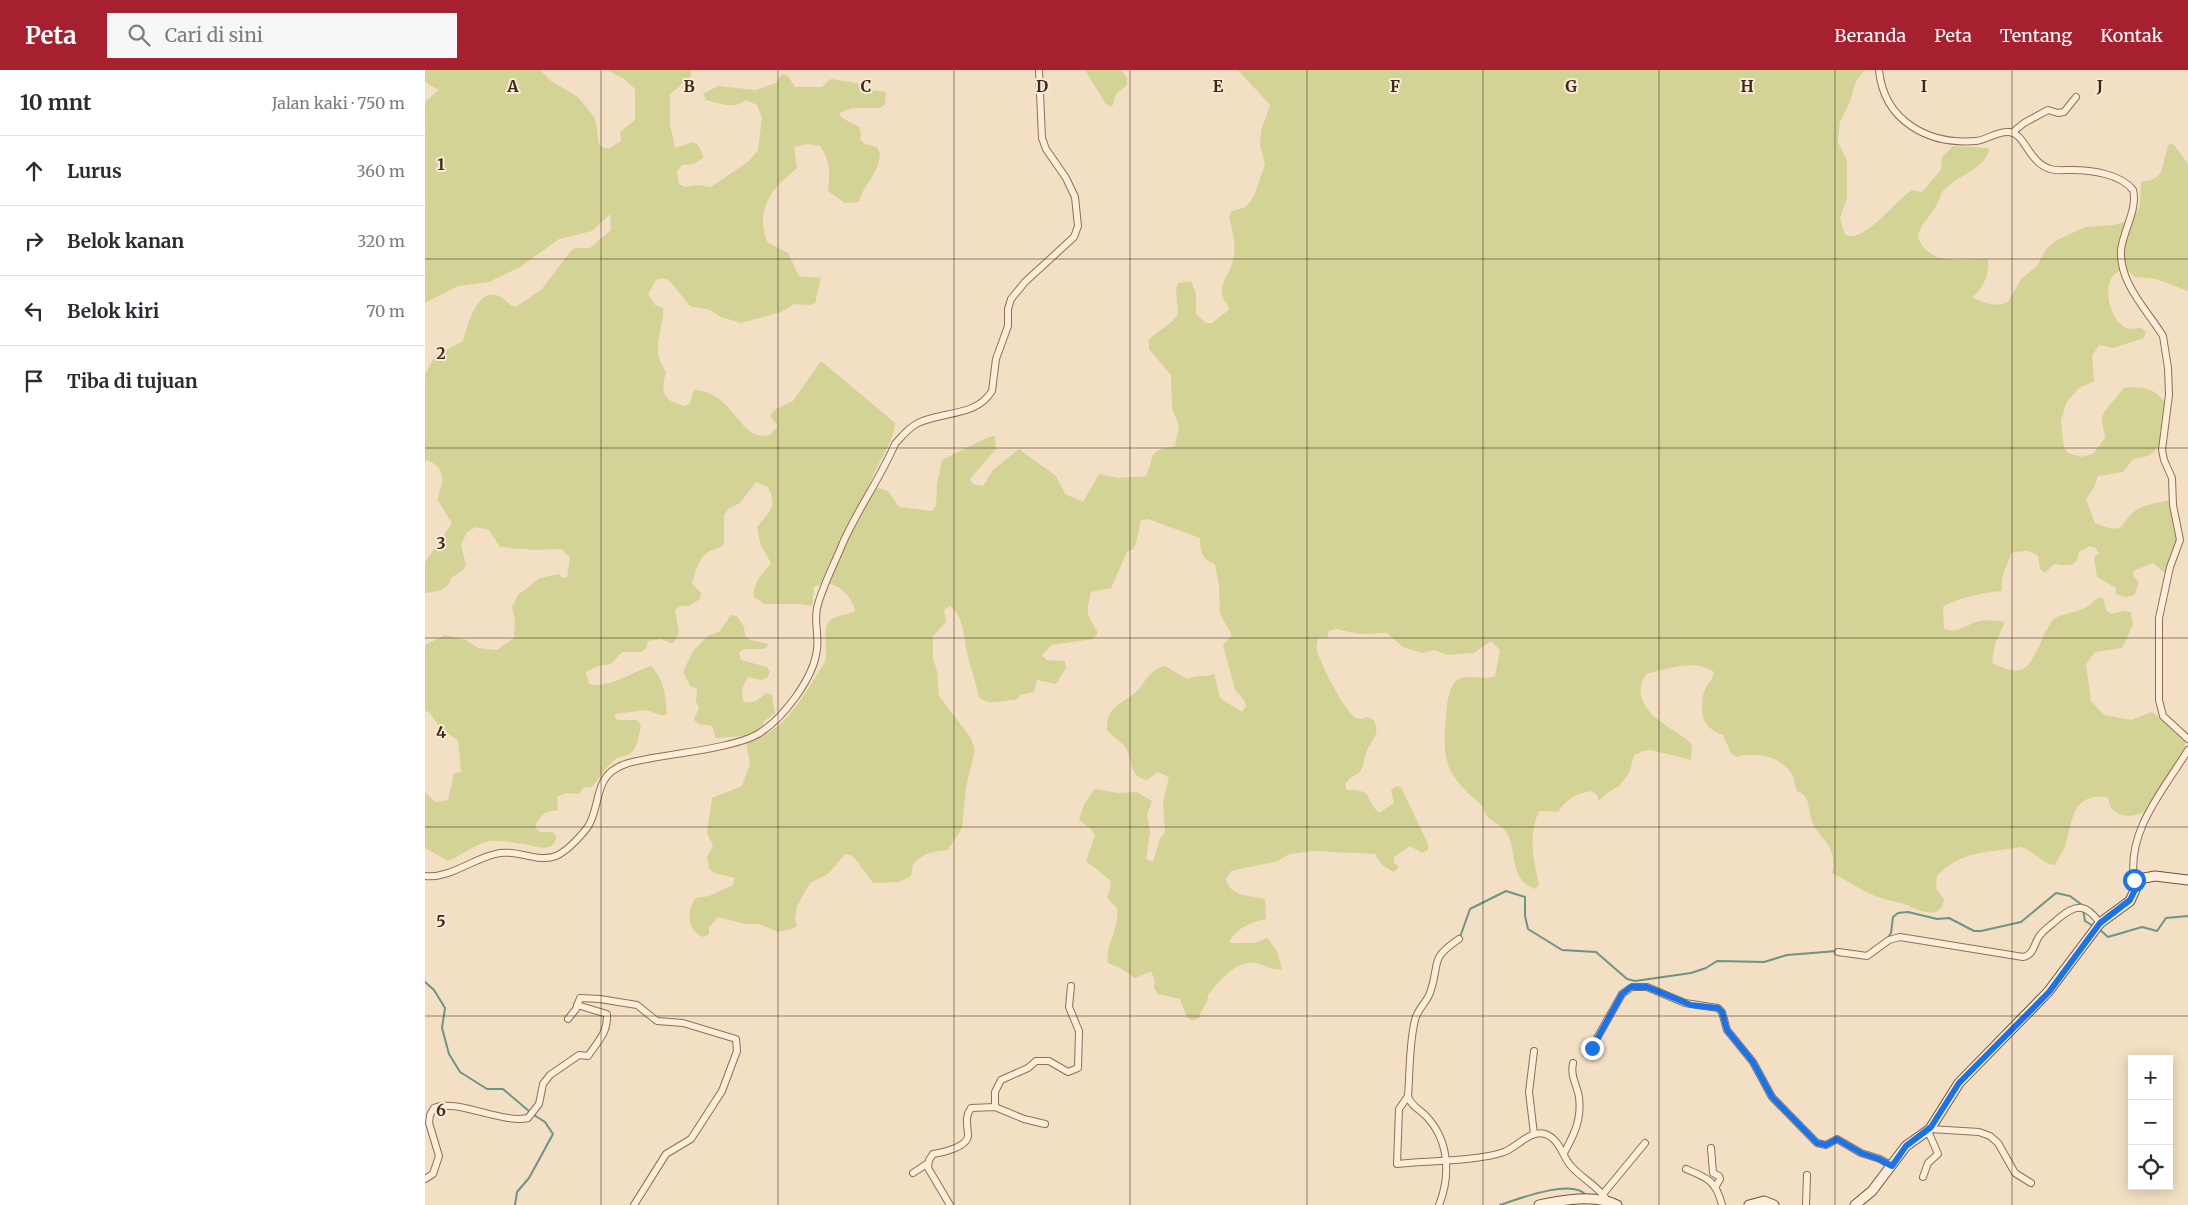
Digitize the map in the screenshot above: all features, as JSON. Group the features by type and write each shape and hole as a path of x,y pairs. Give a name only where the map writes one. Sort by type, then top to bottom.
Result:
{"street":[{"path":"425,876 443,875 502,852 515,852 540,858 557,855 587,828 594,814 601,788 608,774 614,770 639,761 749,738 775,722 793,700 814,664 818,641 817,612 843,542 895,444 903,434 918,423 971,409 989,396 992,391 996,359 1007,334 1011,299 1025,282 1068,243 1076,232 1075,197 1067,178 1046,149 1043,138 1039,70"},
{"path":"1879,70 1887,97 1895,113 1922,133 1934,138 1975,141 2004,132 2013,132 2024,123 2047,110 2058,113 2064,112 2076,97"},
{"path":"2013,132 2020,138 2036,161 2049,168 2102,174 2121,180 2130,186 2133,192 2134,199 2122,246 2122,263 2129,282 2163,336 2169,395 2163,453 2172,478 2173,505 2179,534 2179,544 2170,566 2159,618 2159,700 2163,716 2188,739"},
{"path":"1855,1205 1872,1190 1906,1146 1929,1130 1959,1083 2049,992 2100,923 2130,900 2135,890 2133,856 2141,825 2188,750"},
{"path":"2134,880 2155,876 2188,880"},
{"path":"1838,952 1867,956 1889,940 1900,937 2023,958 2031,954 2041,934 2072,908 2079,907 2090,911 2100,923"},
{"path":"1439,1205 1447,1159 1438,1129 1409,1101 1408,1096 1415,1019 1429,996 1435,978 1438,957 1459,939"},
{"path":"995,1107 995,1092 1001,1080 1028,1068 1034,1062 1047,1061 1069,1072 1078,1068 1079,1031 1069,1007 1071,986"},
{"path":"1592,1048 1622,994 1631,987 1647,987 1691,1005 1718,1008 1722,1012 1727,1030 1753,1062 1772,1097 1817,1143 1826,1145 1837,1139 1861,1153 1892,1166"},
{"path":"568,1019 581,997 619,1002 644,1008 659,1021 683,1023 737,1040 737,1051 722,1092 691,1139 666,1154 634,1205"},
{"path":"425,1179 433,1174 439,1156 438,1147 429,1122 434,1108 444,1106 495,1117 525,1119 531,1116 539,1104 543,1084 546,1079 578,1056 588,1056 603,1037 606,1028 606,1012 577,1005"},
{"path":"1534,1051 1529,1092 1534,1134"},
{"path":"1565,1153 1579,1122 1579,1101 1573,1082 1573,1063"},
{"path":"1408,1096 1399,1109 1395,1162 1501,1153 1534,1134 1547,1134 1565,1153 1572,1167 1598,1187 1604,1198 1617,1205"},
{"path":"913,1173 928,1163 933,1154 953,1149 966,1140 967,1119 971,1109 995,1107 1024,1119 1045,1124"},
{"path":"1923,1177 1927,1163 1938,1154 1929,1130"},
{"path":"1929,1130 1979,1132 1990,1136 1997,1143 2015,1174 2031,1183"},
{"path":"1539,1205 1565,1200 1604,1198 1645,1143"},
{"path":"1711,1148 1713,1173 1719,1176 1720,1179 1716,1186"},
{"path":"928,1163 950,1205"},
{"path":"1686,1169 1706,1178 1716,1186 1722,1205"},
{"path":"1806,1205 1807,1174"},
{"path":"1749,1205 1764,1201 1775,1205"}],"green space":[{"path":"425,70 540,70 551,81 578,97 595,118 599,144 604,148 610,148 621,141 620,132 635,120 635,89 624,79 607,70 691,70 691,76 670,94 670,124 675,148 693,142 698,145 704,157 694,164 682,165 677,171 679,184 685,187 698,185 711,187 749,161 758,150 762,118 757,105 746,100 737,105 732,105 706,100 703,94 718,86 756,90 776,83 782,74 788,76 795,87 822,87 831,79 856,83 866,89 886,92 885,104 880,108 852,108 839,113 842,118 859,127 860,139 865,144 877,147 880,153 877,167 859,202 845,203 828,191 829,173 826,157 820,146 808,144 794,147 797,168 780,183 768,200 763,219 767,242 788,253 799,276 821,278 815,303 809,305 794,304 781,312 741,323 721,317 710,310 690,306 669,280 662,278 656,280 648,294 655,305 663,308 658,352 666,372 663,385 668,399 685,406 690,403 694,390 707,393 718,399 751,431 759,435 770,435 778,426 770,416 774,410 793,401 821,361 895,423 888,447 872,477 870,485 888,491 899,507 932,511 936,506 937,485 942,460 989,437 995,436 996,449 970,479 973,484 983,486 993,470 1019,449 1056,476 1065,494 1083,502 1099,474 1118,478 1146,476 1153,455 1159,450 1175,446 1179,426 1172,408 1171,375 1149,349 1149,340 1178,314 1176,289 1178,283 1191,281 1196,294 1196,314 1206,323 1212,323 1230,309 1222,294 1222,288 1232,263 1234,250 1229,217 1232,211 1246,207 1254,196 1265,164 1260,145 1261,131 1270,105 1238,70 1865,70 1856,81 1849,104 1840,122 1838,142 1847,161 1847,198 1840,218 1845,235 1853,236 1862,233 1912,190 1922,192 1941,170 1942,157 1953,146 1989,148 1983,161 1949,185 1943,192 1935,209 1923,224 1918,238 1931,254 1939,257 1957,260 1988,259 1985,280 1980,290 1972,297 1995,305 2008,302 2021,279 2037,266 2046,249 2057,240 2085,227 2113,225 2132,220 2140,205 2141,182 2156,178 2160,174 2170,143 2175,146 2188,164 2188,291 2156,279 2135,277 2125,268 2112,277 2108,290 2113,314 2117,321 2129,329 2141,328 2146,332 2144,338 2113,348 2099,345 2092,356 2094,381 2079,388 2066,403 2061,421 2064,448 2068,453 2081,457 2093,454 2105,438 2102,423 2103,415 2124,388 2151,390 2164,401 2163,431 2158,447 2144,457 2133,459 2123,472 2098,476 2094,488 2086,499 2095,523 2114,529 2122,526 2140,508 2171,500 2178,538 2169,556 2166,572 2163,572 2153,563 2133,571 2134,577 2139,582 2135,594 2124,596 2116,594 2116,588 2097,577 2094,557 2099,554 2096,548 2090,546 2079,552 2076,561 2071,565 2054,564 2045,573 2040,569 2038,556 2035,554 2028,551 2011,553 2003,576 2002,591 1972,596 1943,607 1944,629 1956,630 1975,622 1992,620 2005,622 1995,644 1992,663 2014,670 2027,666 2032,660 2046,631 2055,618 2081,610 2097,598 2103,598 2106,610 2111,614 2124,611 2131,612 2133,625 2122,648 2095,652 2086,664 2091,701 2104,715 2131,720 2152,712 2185,738 2185,749 2140,814 2132,816 2115,812 2110,805 2108,797 2088,799 2081,803 2073,816 2065,846 2055,865 2045,862 2025,848 2020,847 1965,857 1956,861 1937,876 1936,889 1944,899 1939,910 1923,912 1877,897 1832,873 1833,855 1815,828 1807,800 1797,791 1792,775 1786,767 1766,756 1736,757 1731,753 1723,735 1713,730 1704,721 1702,712 1703,696 1714,672 1698,666 1671,667 1646,674 1641,686 1641,696 1652,714 1689,741 1692,747 1691,760 1652,750 1644,751 1634,755 1629,773 1619,786 1607,793 1599,801 1597,795 1592,791 1572,797 1558,812 1539,811 1533,838 1533,856 1539,884 1535,889 1527,885 1517,872 1507,833 1487,816 1480,804 1459,783 1448,765 1446,755 1446,711 1454,683 1466,677 1486,678 1495,676 1500,650 1491,641 1474,653 1447,655 1435,650 1422,653 1403,647 1387,633 1360,634 1336,629 1329,631 1327,638 1319,638 1317,650 1319,656 1346,707 1356,718 1367,717 1374,720 1376,725 1376,734 1368,748 1361,770 1345,784 1347,790 1365,793 1379,813 1394,803 1391,790 1396,786 1401,787 1428,844 1428,850 1422,853 1410,846 1394,857 1394,863 1399,867 1394,872 1382,865 1375,854 1313,851 1289,854 1278,861 1231,871 1226,879 1232,889 1241,894 1265,899 1266,919 1250,924 1235,933 1229,943 1255,943 1267,938 1277,951 1282,969 1275,969 1256,963 1242,964 1235,968 1208,995 1199,1018 1192,1021 1187,1017 1180,999 1158,994 1154,988 1155,981 1151,971 1135,978 1108,963 1108,950 1116,923 1117,908 1107,898 1111,886 1110,880 1086,861 1095,835 1091,829 1079,820 1084,804 1095,789 1118,793 1137,792 1152,801 1147,814 1150,832 1146,859 1153,862 1160,838 1165,833 1163,802 1169,777 1158,772 1147,780 1137,776 1125,747 1107,730 1110,715 1117,705 1134,694 1156,669 1165,666 1187,679 1214,674 1220,698 1242,712 1246,706 1244,700 1235,690 1223,645 1232,635 1220,614 1219,586 1215,564 1207,560 1202,554 1200,538 1148,519 1141,520 1136,543 1133,549 1127,552 1111,588 1091,592 1088,614 1098,633 1093,639 1051,645 1042,655 1046,660 1065,661 1066,668 1056,684 1037,680 1034,692 1020,695 1016,700 991,702 982,699 978,696 959,617 950,606 944,610 946,622 933,636 933,658 937,671 939,696 971,738 975,750 966,787 962,828 948,850 933,852 921,857 913,864 911,876 899,882 873,883 853,856 845,854 828,874 810,883 797,906 795,919 797,926 778,932 759,924 745,924 718,917 709,927 709,934 703,937 691,925 690,914 693,903 696,898 709,896 733,885 735,878 714,873 709,869 707,857 713,846 707,833 712,798 742,786 750,764 745,736 716,738 712,726 699,724 694,720 699,708 696,701 697,688 691,687 683,672 693,651 708,636 720,631 731,615 737,616 744,627 745,636 750,640 769,644 764,649 744,649 739,652 741,660 767,667 770,672 767,678 761,680 748,677 742,688 743,701 747,702 755,701 766,693 772,695 775,713 763,722 765,731 768,733 785,720 807,691 825,662 826,627 828,622 855,611 845,592 834,585 827,584 814,587 812,606 801,604 765,604 754,597 756,583 771,563 761,546 757,527 771,508 771,494 768,487 756,482 740,503 728,509 724,515 724,544 706,553 699,563 692,583 701,593 700,599 688,606 680,606 675,610 679,632 673,644 661,639 648,641 646,648 641,652 622,652 611,664 598,666 586,672 589,684 597,685 613,682 651,666 662,683 667,715 660,715 647,710 614,714 617,720 637,720 641,725 636,747 627,755 617,758 612,762 591,788 584,787 579,794 566,793 557,797 558,810 543,814 535,827 540,832 553,832 557,837 552,846 543,848 512,842 490,841 448,861 425,848 425,792 435,802 448,800 454,773 461,772 458,740 441,729 429,712 425,711 425,645 445,635 466,640 478,648 497,650 514,638 515,620 512,607 518,595 540,578 559,574 561,577 567,578 570,558 562,549 535,550 500,547 489,530 476,527 467,532 461,545 466,565 463,570 451,578 445,588 425,593 425,562 452,523 437,499 442,481 440,471 433,463 426,460 425,464 425,374 435,356 463,341 474,311 479,302 485,297 492,295 501,297 511,306 517,306 541,290 571,251 576,248 590,248 611,230 610,214 592,231 559,239 520,267 489,282 458,286 425,303 425,102 439,90 425,82"},
{"path":"1085,70 1121,70 1127,78 1127,85 1116,94 1112,107 1106,104"}],"waterway":[{"path":"1460,937 1470,909 1506,891 1525,897 1525,916 1528,929 1562,950 1596,952 1627,979 1635,981 1691,973 1706,968 1717,961 1764,962 1787,955 1837,951"},
{"path":"1887,939 1891,933 1893,917 1898,913 1908,912 1937,919 1949,918 1974,931 1981,931 2021,922 2056,893 2070,896 2082,905"},
{"path":"2083,909 2085,921 2095,927"},
{"path":"2099,929 2108,937 2142,927 2157,931 2166,918 2188,916"},
{"path":"425,982 434,990 445,1008 442,1028 449,1054 460,1072 487,1089 503,1089 530,1112"},
{"path":"515,1205 517,1192 529,1178 553,1134 545,1122 534,1115"},
{"path":"1500,1205 1557,1189 1579,1190 1586,1195"}],"route":[{"path":"1592,1048 1604,1023 1622,994 1631,987 1647,987 1691,1005 1718,1008 1722,1012 1727,1030 1753,1062 1772,1097 1817,1143 1821,1146 1827,1145 1837,1139 1852,1149 1892,1166 1906,1146 1931,1127 1959,1083 2049,992 2100,923 2110,913 2130,900 2135,890 2134,880"}]}
